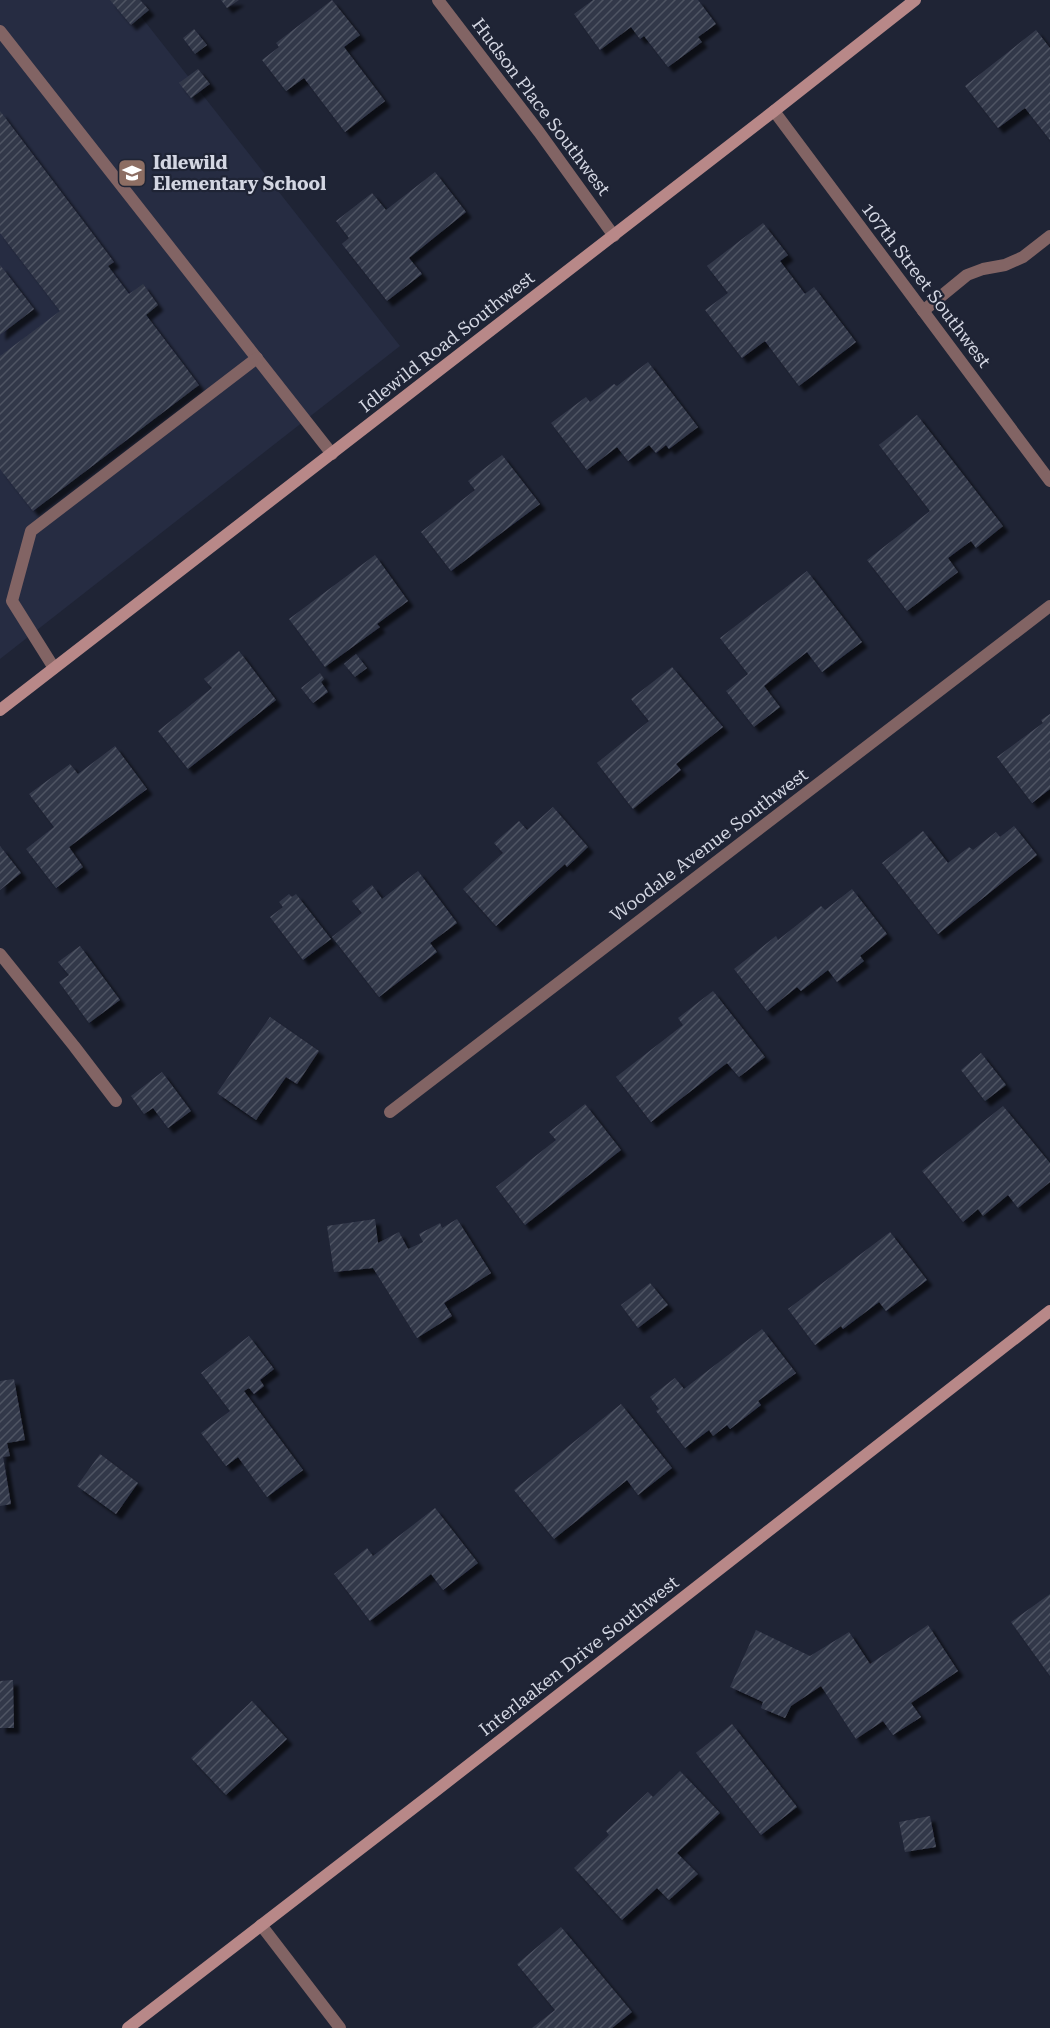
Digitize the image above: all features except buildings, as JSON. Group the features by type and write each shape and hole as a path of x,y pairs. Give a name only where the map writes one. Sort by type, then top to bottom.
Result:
{"street":[{"name":"Hudson Place Southwest","path":"438,0 539,132 614,236"},
{"name":"Idlewild Road Southwest","path":"0,710 614,236 915,0"},
{"path":"0,31 332,454"},
{"name":"107th Street Southwest","path":"774,111 1050,481"},
{"path":"923,311 967,275 1005,265 1023,257 1050,236"},
{"path":"54,668 12,601 31,531 257,358"},
{"name":"Woodale Avenue Southwest","path":"390,1112 1050,606"},
{"path":"0,954 116,1101"},
{"name":"Interlaaken Drive Southwest","path":"128,2028 1050,1311"},
{"path":"261,1925 340,2028"}],"shaded area":[{"name":"Idlewild Elementary School","path":"0,0 128,0 400,346 0,659"}],"place":[{"name":"Idlewild Elementary School","path":"132,173"}]}
